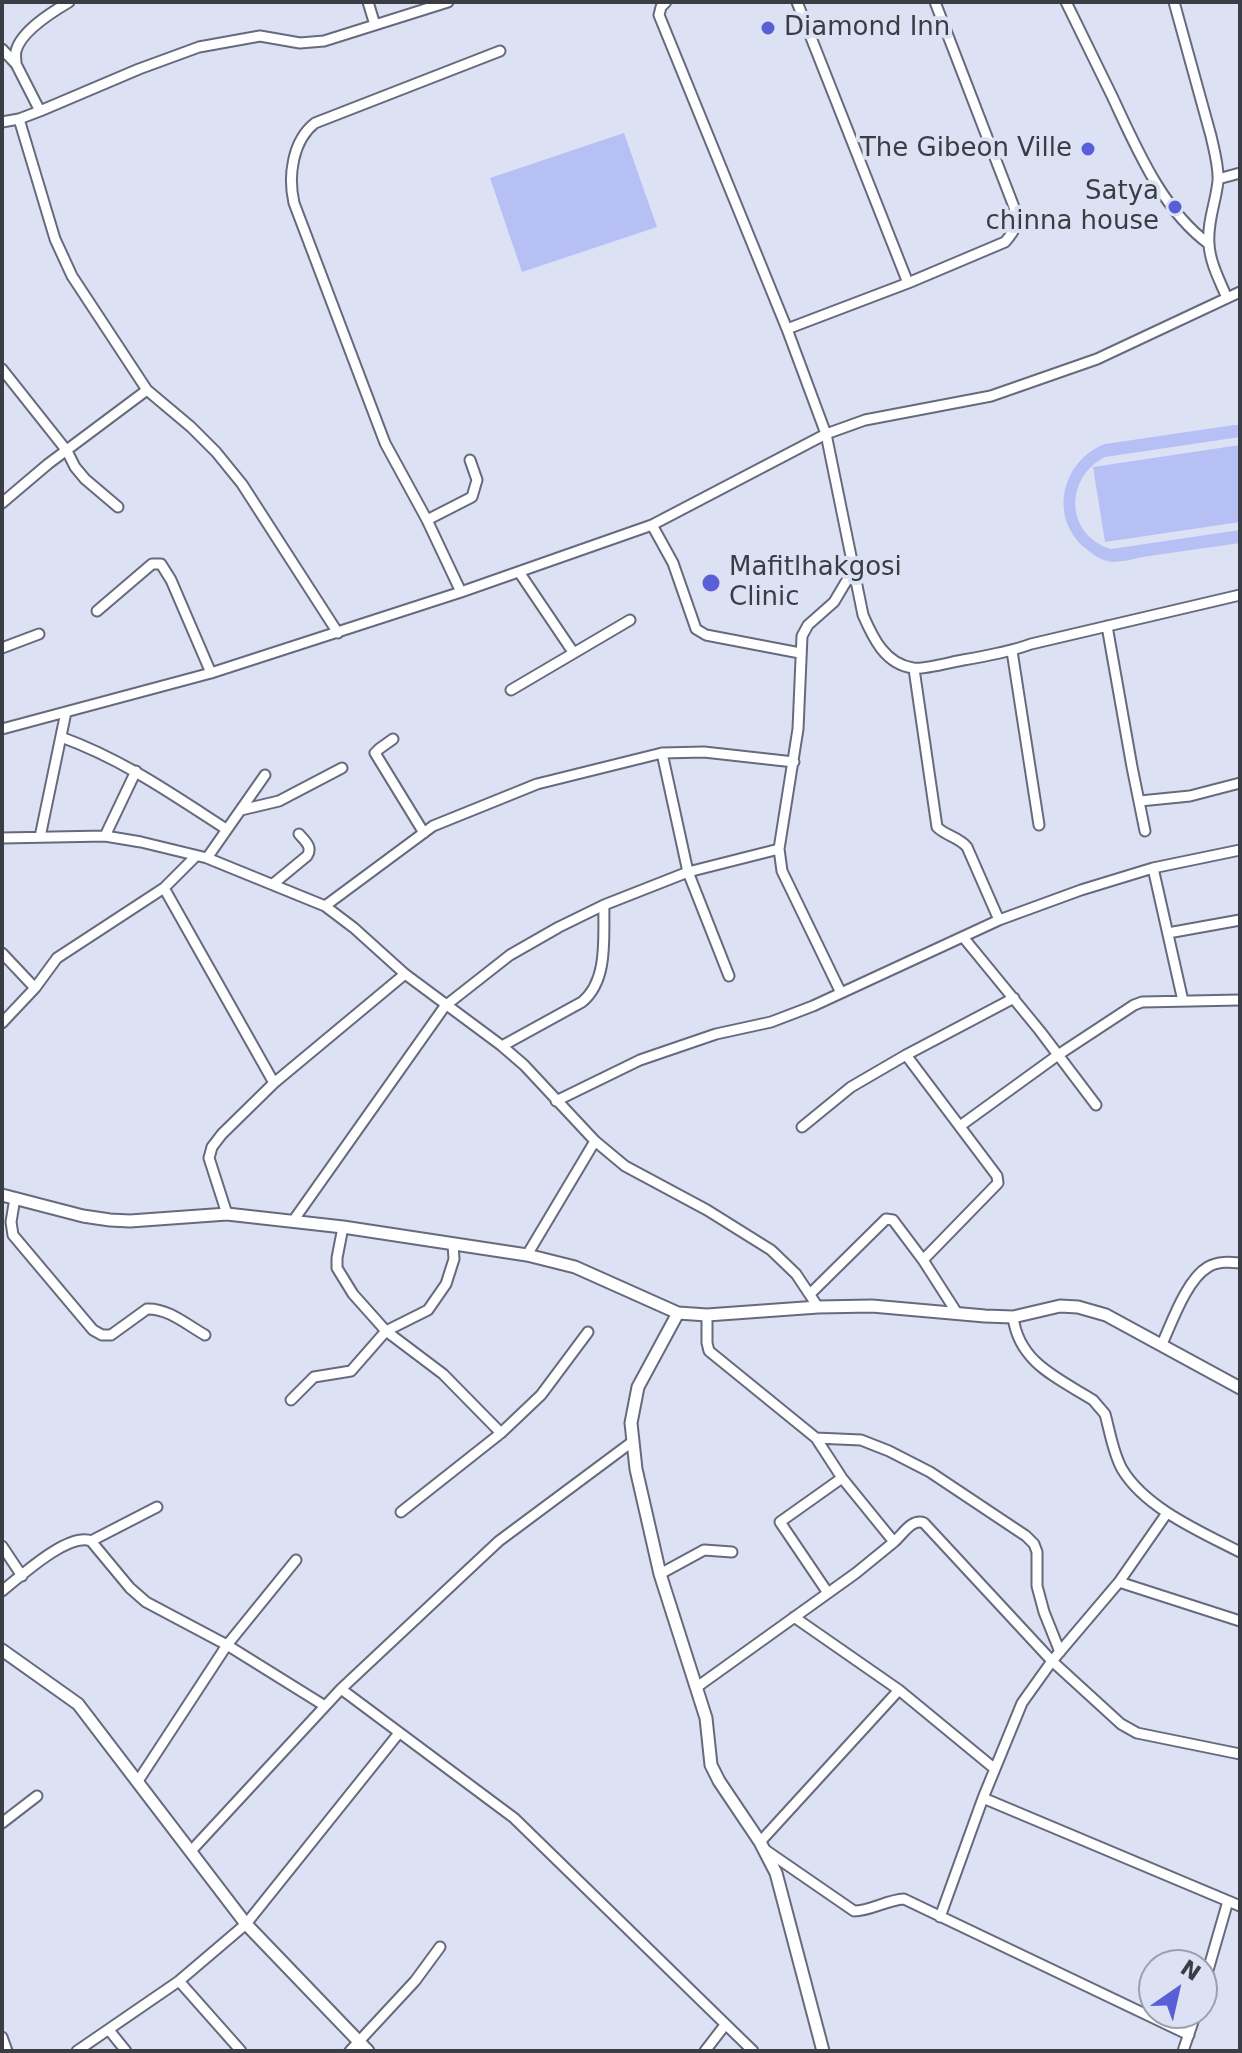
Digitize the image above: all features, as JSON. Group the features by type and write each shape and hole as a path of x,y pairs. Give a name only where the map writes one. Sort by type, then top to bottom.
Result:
{"street":[{"path":"16,64 16,51 21,40 33,26 69,2"},
{"path":"368,2 375,25"},
{"path":"2,122 19,119 199,47 260,36 300,43 324,41 448,2"},
{"path":"666,2 659,15 787,329 826,434 863,615 880,649 895,661 914,669 1012,651 1240,595"},
{"path":"797,2 908,283"},
{"path":"787,329 1005,242 1017,223 1014,207 935,2"},
{"path":"1066,2 1135,148 1172,207 1209,244"},
{"path":"1174,2 1211,136 1218,179 1209,244 1227,298"},
{"path":"2,49 16,64 40,111"},
{"path":"461,592 427,520 385,443 290,186 301,141 315,123 500,51"},
{"path":"19,119 55,239 72,276 147,390 191,427 242,484 338,633"},
{"path":"1218,179 1240,173"},
{"path":"2,729 211,673 519,572 652,525 826,434 865,420 991,396 1097,359 1240,292"},
{"path":"2,369 67,451 85,479 118,507"},
{"path":"2,503 147,390"},
{"path":"427,520 472,497 477,480 470,460"},
{"path":"2,486 14,492"},
{"path":"652,525 673,563 696,629 706,635 800,653"},
{"path":"97,611 152,564 161,564 171,580 211,673"},
{"path":"841,993 782,871 779,849 798,729 802,636 808,625 834,602 853,570"},
{"path":"519,572 573,652"},
{"path":"511,690 630,620"},
{"path":"1107,626 1145,831"},
{"path":"2,648 39,634"},
{"path":"1012,651 1039,825"},
{"path":"914,669 937,827 967,847 999,920"},
{"path":"40,837 66,712"},
{"path":"61,737 136,771 226,829"},
{"path":"393,739 375,753 424,833"},
{"path":"325,906 433,826 537,784 662,753 704,752 794,762"},
{"path":"662,753 688,872 729,976"},
{"path":"241,810 279,801 342,768"},
{"path":"105,836 136,771"},
{"path":"2,1023 35,988 57,958 164,888 201,857 241,810 265,775"},
{"path":"1140,801 1190,796 1240,783"},
{"path":"273,884 310,852 299,834"},
{"path":"2,838 105,836 141,842 201,857 325,906 445,1006 524,1065 595,1141 625,1166 707,1210 771,1250 796,1274 818,1307"},
{"path":"293,1221 445,1006 510,955 604,905 688,872 779,849"},
{"path":"556,1101 640,1060 716,1034 771,1022 999,920 1153,868 1240,850"},
{"path":"1153,868 1183,1001"},
{"path":"164,888 274,1083"},
{"path":"502,1046 591,995 602,963 604,905"},
{"path":"1168,933 1240,920"},
{"path":"963,937 1096,1105"},
{"path":"2,953 35,988"},
{"path":"227,1214 209,1152 222,1134 274,1083 405,974"},
{"path":"802,1127 851,1087 1014,998"},
{"path":"960,1126 1134,1005 1142,1002 1240,1000"},
{"path":"906,1055 997,1176 998,1183 923,1260"},
{"path":"527,1255 595,1141"},
{"path":"2,1195 14,1206 110,1220 227,1214 343,1227 527,1255 575,1267 678,1313 707,1315 872,1306 1013,1317 1060,1306 1078,1307 1106,1315 1240,1388"},
{"path":"14,1206 11,1222 13,1235 93,1330 102,1335 111,1335 147,1309 153,1309 164,1311 205,1335"},
{"path":"810,1294 888,1218 893,1220 923,1260 957,1313"},
{"path":"343,1227 337,1268 353,1294 386,1331 443,1374 501,1433"},
{"path":"291,1400 314,1377 351,1371 386,1331 428,1310 446,1284 454,1259 453,1244"},
{"path":"1162,1344 1191,1284 1200,1274 1209,1266 1240,1263"},
{"path":"678,1313 638,1387 631,1423 636,1469 660,1574 709,1731 711,1765 762,1845 776,1873 823,2051"},
{"path":"707,1315 709,1351 816,1438 842,1478 894,1542"},
{"path":"1013,1317 1027,1354 1039,1366 1101,1408 1123,1470 1131,1482 1167,1513 1240,1552"},
{"path":"401,1512 501,1433 541,1395 588,1332"},
{"path":"816,1438 861,1440 889,1451 930,1472 1026,1536 1037,1552 1037,1586 1056,1656"},
{"path":"191,1851 341,1689 499,1541 632,1442"},
{"path":"828,1593 780,1522 842,1478"},
{"path":"91,1541 157,1507"},
{"path":"940,1917 983,1798 1022,1703 1056,1656 1119,1582 1167,1513"},
{"path":"697,1687 856,1573 914,1522 919,1521 1121,1724 1137,1733 1240,1754"},
{"path":"2,1591 62,1547 86,1538 146,1602 227,1645 325,1706"},
{"path":"2,1546 22,1576"},
{"path":"660,1574 704,1550 732,1552"},
{"path":"138,1781 227,1645 296,1560"},
{"path":"1119,1582 1240,1621"},
{"path":"794,1617 899,1690 995,1769"},
{"path":"2,1650 78,1704 246,1924 359,2048 440,1947"},
{"path":"341,1689 514,1818 753,2051"},
{"path":"762,1845 899,1690"},
{"path":"77,2051 179,1981 246,1924 399,1733"},
{"path":"2,1823 37,1796"},
{"path":"983,1798 1240,1906"},
{"path":"762,1845 854,1911 904,1899 1189,2035"},
{"path":"1214,1949 1228,1901"},
{"path":"179,1981 241,2051"},
{"path":"705,2051 725,2025"},
{"path":"1183,2051 1191,2029"},
{"path":"109,2030 126,2051"},
{"path":"2,2037 7,2051"}],"shaded area":[{"path":"624,133 657,227 522,272 490,178"},
{"path":"1240,425 1240,437 1105,457 1082,478 1075,506 1085,532 1111,549 1240,530 1240,543 1112,562 1091,553 1073,535 1066,521 1065,490 1070,476 1090,452 1105,444"},
{"path":"1240,445 1240,522 1105,542 1093,467"}],"place":[{"name":"Diamond Inn","path":"768,28"},
{"name":"The Gibeon Ville","path":"1088,149"},
{"name":"Satya chinna house","path":"1175,207"},
{"name":"Mafitlhakgosi Clinic","path":"711,583"}]}
